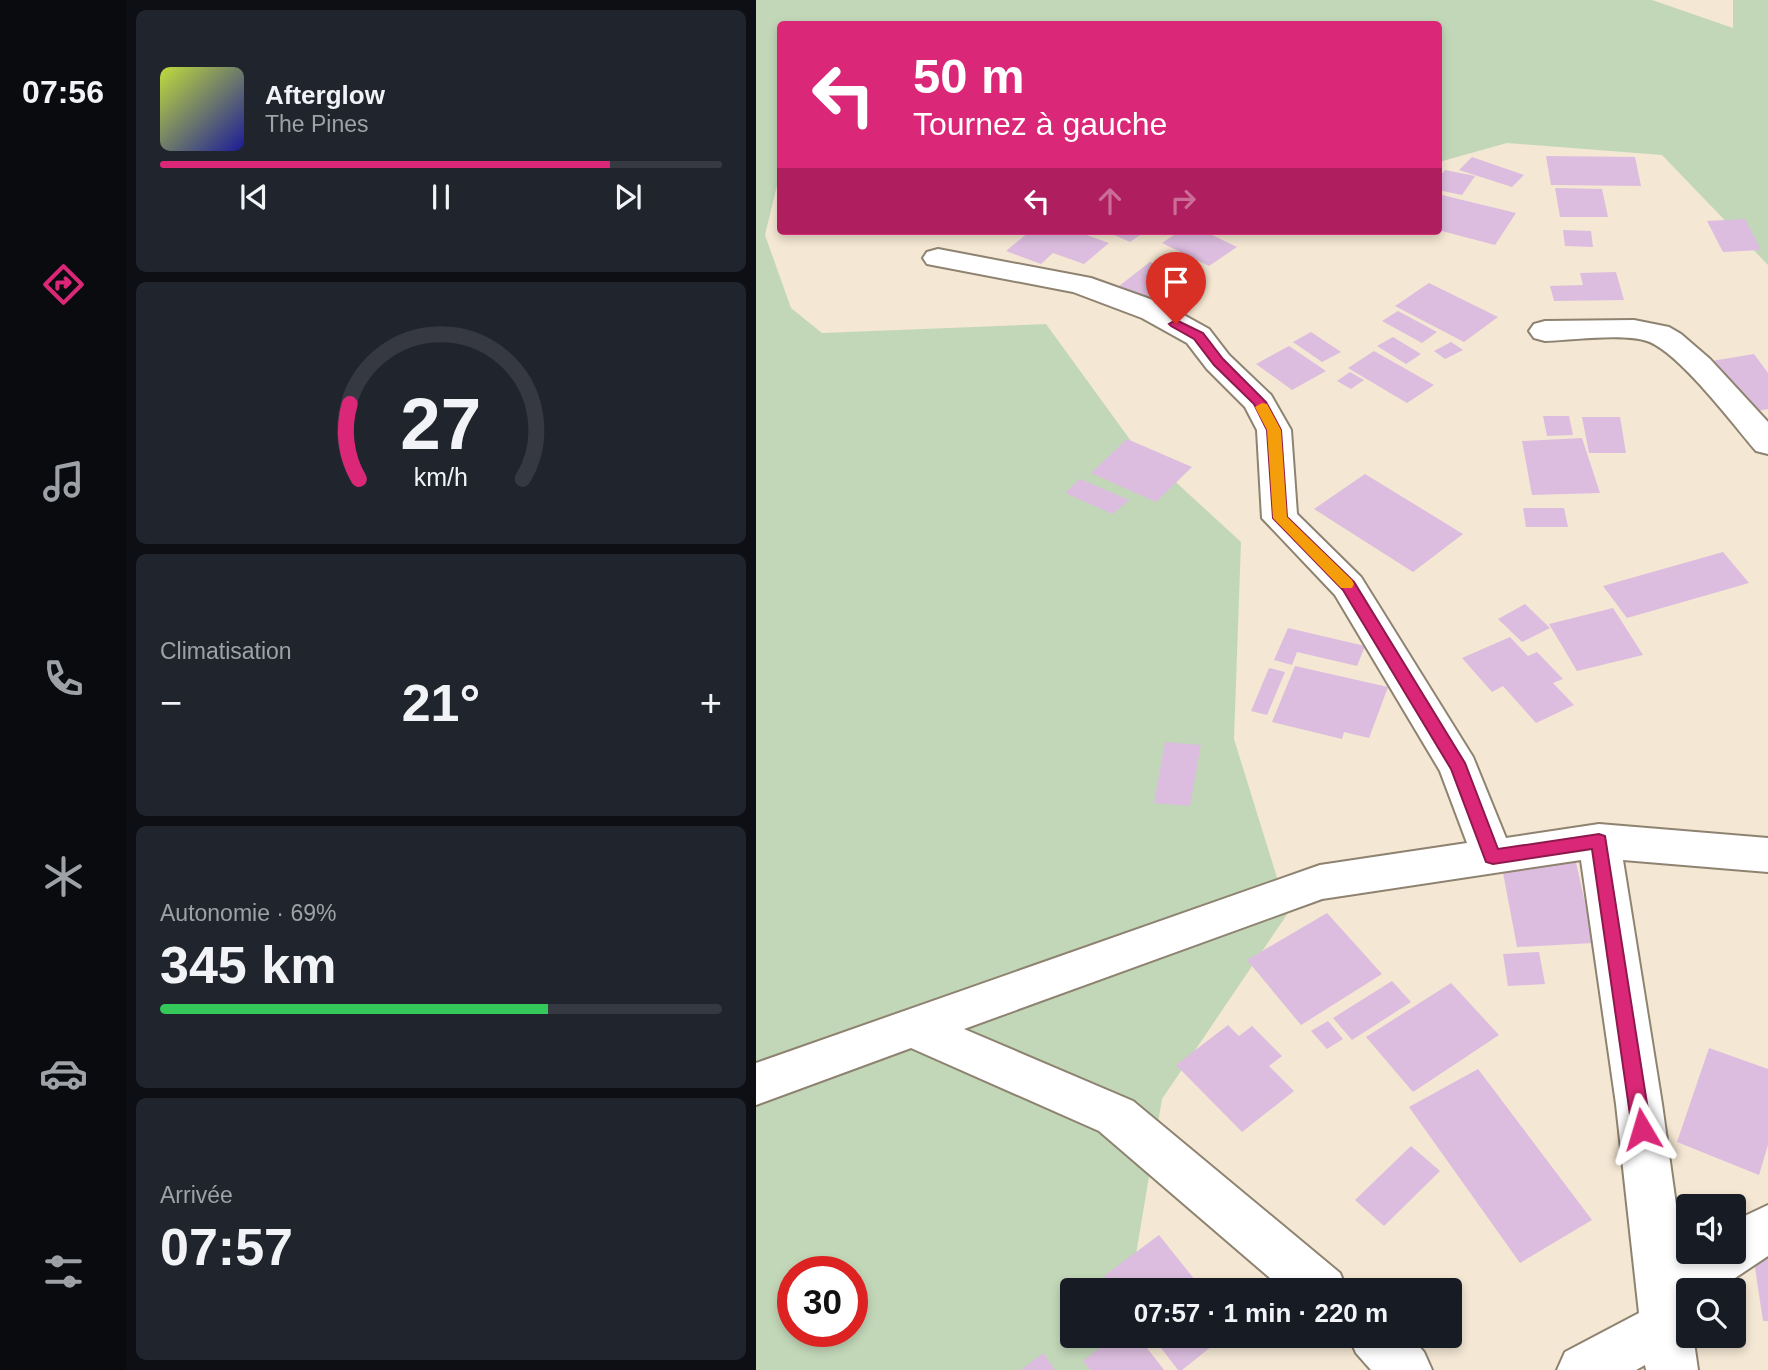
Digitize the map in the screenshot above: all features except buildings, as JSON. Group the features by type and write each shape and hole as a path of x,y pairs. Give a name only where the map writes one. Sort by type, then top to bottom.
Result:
{"street":[{"path":"938,258 1080,284 1153,311 1198,336 1218,362 1259,402 1274,430 1280,518 1348,586 1459,768 1493,857"},
{"path":"1545,331 1637,331 1657,334 1671,341 1714,383 1768,443"},
{"path":"1599,841 1639,1104 1668,1348"},
{"path":"756,1084 1320,882 1599,841 1768,855"},
{"path":"913,1028 1116,1116 1308,1278"},
{"path":"1746,1242 1768,1228"},
{"path":"1668,1348 1699,1273 1712,1264"},
{"path":"1386,1348 1406,1370"},
{"path":"1583,1370 1668,1348"}],"green space":[{"path":"756,0 1652,0 1733,28 1733,0 1768,0 1768,265 1662,155 1507,143 1442,161 1442,21 777,21 777,185 765,235 791,308 822,333 1046,324 1131,441 1241,542 1234,739 1288,913 1162,1099 1132,1278 1060,1278 1060,1348 1102,1348 1089,1370 756,1370"}],"slow traffic":[{"path":"1262,407 1274,430 1280,518 1346,584"}],"route":[{"path":"1176,324 1198,336 1218,362 1259,402 1274,430 1280,518 1348,586 1459,768 1493,857 1599,841 1642,1129"}]}
